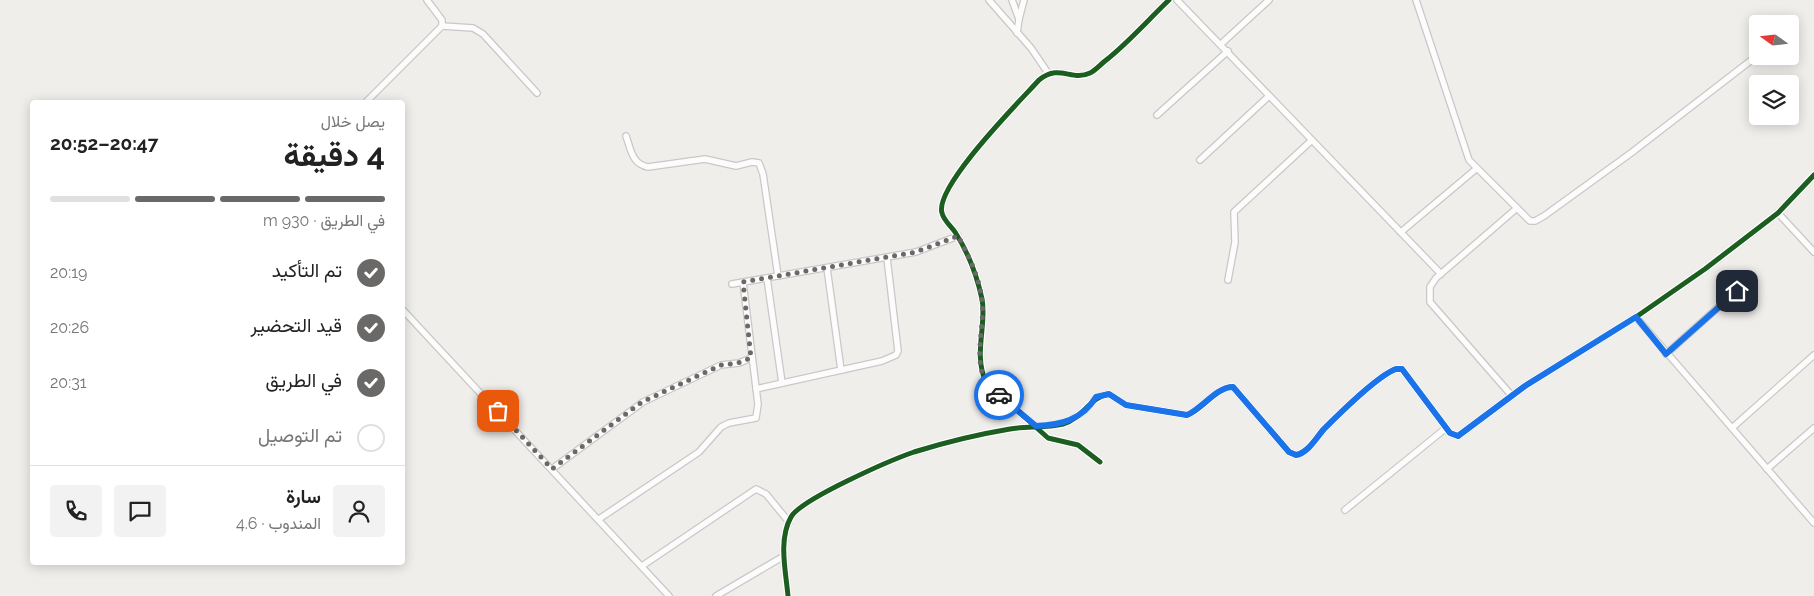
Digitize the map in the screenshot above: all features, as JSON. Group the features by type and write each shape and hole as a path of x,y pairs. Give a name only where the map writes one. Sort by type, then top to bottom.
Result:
{"street":[{"path":"368,100 442,26 442,20 428,0"},
{"path":"989,0 1018,32 1048,72 1082,75 1090,73 1119,50 1169,0"},
{"path":"1012,0 1019,19"},
{"path":"1018,32 1024,0"},
{"path":"1177,0 1441,274"},
{"path":"1221,44 1269,0"},
{"path":"1416,0 1465,152 1476,169 1530,221 1535,221 1544,216 1631,153 1749,62"},
{"path":"442,26 473,28 483,34 537,93"},
{"path":"1157,115 1228,51"},
{"path":"1048,72 992,131 958,173 945,197 941,212 968,254 983,302 980,332 982,374 986,382 1000,397 1052,440 1078,446 1100,462"},
{"path":"1200,160 1270,96"},
{"path":"626,136 634,161 641,166 648,167 705,159 736,166 752,162 759,163 763,174 778,276"},
{"path":"1228,280 1235,242 1234,212 1312,140"},
{"path":"1402,232 1476,169"},
{"path":"788,596 784,556 786,529 792,516 805,504 830,489 914,452 1010,429 1064,424 1090,407 1096,397 1109,394 1126,405 1187,415 1195,412 1222,390 1233,387 1289,452 1296,455 1307,449 1326,428 1377,381 1396,369 1402,369 1446,428 1454,436 1464,434 1512,396 1636,317 1778,213 1814,175"},
{"path":"1512,396 1430,302 1430,287 1441,274 1517,208"},
{"path":"1778,213 1814,252"},
{"path":"732,284 916,252 958,236"},
{"path":"756,389 841,370 896,355 898,351 887,258"},
{"path":"827,268 841,370"},
{"path":"767,278 782,383"},
{"path":"1666,354 1751,278"},
{"path":"599,519 699,452 722,427 729,423 756,418 756,389 743,282"},
{"path":"405,312 669,596"},
{"path":"1636,317 1814,523"},
{"path":"1732,428 1814,355"},
{"path":"552,469 642,402 721,365 738,363 751,358"},
{"path":"738,363 753,371"},
{"path":"1346,510 1446,428"},
{"path":"1767,469 1814,428"},
{"path":"642,566 756,489 766,494 789,522"},
{"path":"716,596 784,556"}],"cycle path":[{"path":"1100,462 1078,445 1048,438 986,382 982,372 980,350 983,319 982,299 968,256 960,240 943,216 943,201 951,184 964,165 998,124 1039,80 1053,73 1083,75 1092,72 1122,47 1169,0"},
{"path":"788,596 784,556 787,526 791,517 798,509 811,500 886,463 937,445 998,431 1063,424 1076,417 1097,399 1109,394 1126,405 1187,415 1221,390 1233,387 1289,452 1296,455 1308,448 1324,429 1369,387 1396,369 1402,369 1450,433 1458,436 1525,386 1636,317 1705,269 1778,213 1814,175"}],"way so far":[{"path":"498,411 552,469 611,427 642,402 721,365 738,363 751,358 743,282 916,252 958,236 968,254 983,302 980,332 982,374 986,382 999,395"}],"route":[{"path":"999,395 1036,426 1051,426 1064,424 1084,413 1096,397 1102,395 1109,394 1120,403 1126,405 1187,415 1195,412 1222,390 1233,387 1289,452 1299,455 1377,381 1390,371 1402,369 1450,433 1458,436 1464,434 1525,386 1636,317 1666,354 1737,291"}]}
